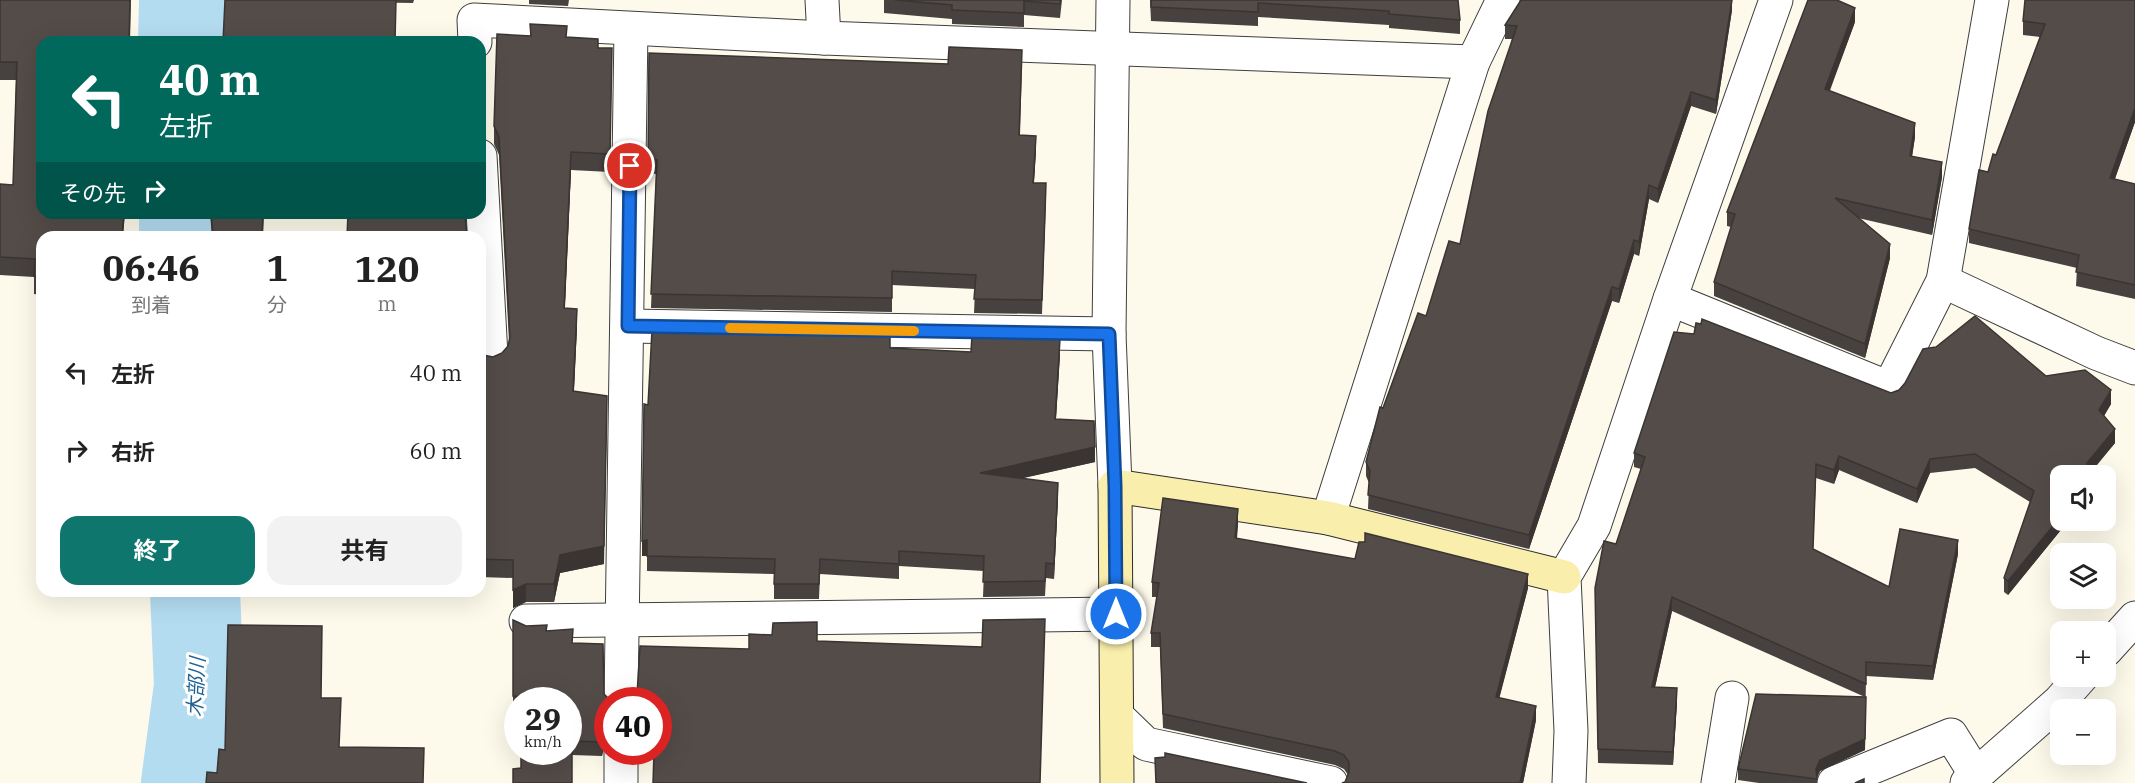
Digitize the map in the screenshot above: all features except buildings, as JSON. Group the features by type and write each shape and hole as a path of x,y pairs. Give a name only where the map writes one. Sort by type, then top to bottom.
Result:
{"street":[{"path":"822,0 824,38"},
{"path":"1113,0 1109,334 1115,486 1117,783"},
{"path":"1328,518 1473,62 1503,0"},
{"path":"1569,783 1571,731 1564,578 1594,525 1670,299 1776,0"},
{"path":"1670,299 1889,388 1943,281 1992,0"},
{"path":"475,36 474,20 824,38 1473,62"},
{"path":"621,687 631,29"},
{"path":"1943,281 2096,353 2135,368"},
{"path":"486,313 487,339"},
{"path":"628,326 1109,334"},
{"path":"1115,486 1328,518 1564,578"},
{"path":"526,621 1116,614"},
{"path":"2116,639 2135,618"},
{"path":"1834,783 1951,735 1972,779 2059,702 2072,687"},
{"path":"1718,783 1732,698"},
{"path":"1117,716 1146,744 1331,783"},
{"path":"621,765 621,783"}],"waterway":[{"name":"木部川","path":"183,36 184,0"},
{"name":"木部川","path":"184,219 184,231"},
{"name":"木部川","path":"186,783 199,686 195,597"}],"slow traffic":[{"path":"730,328 914,331"}],"route":[{"path":"630,166 628,326 1109,334 1115,486 1116,614"}]}
